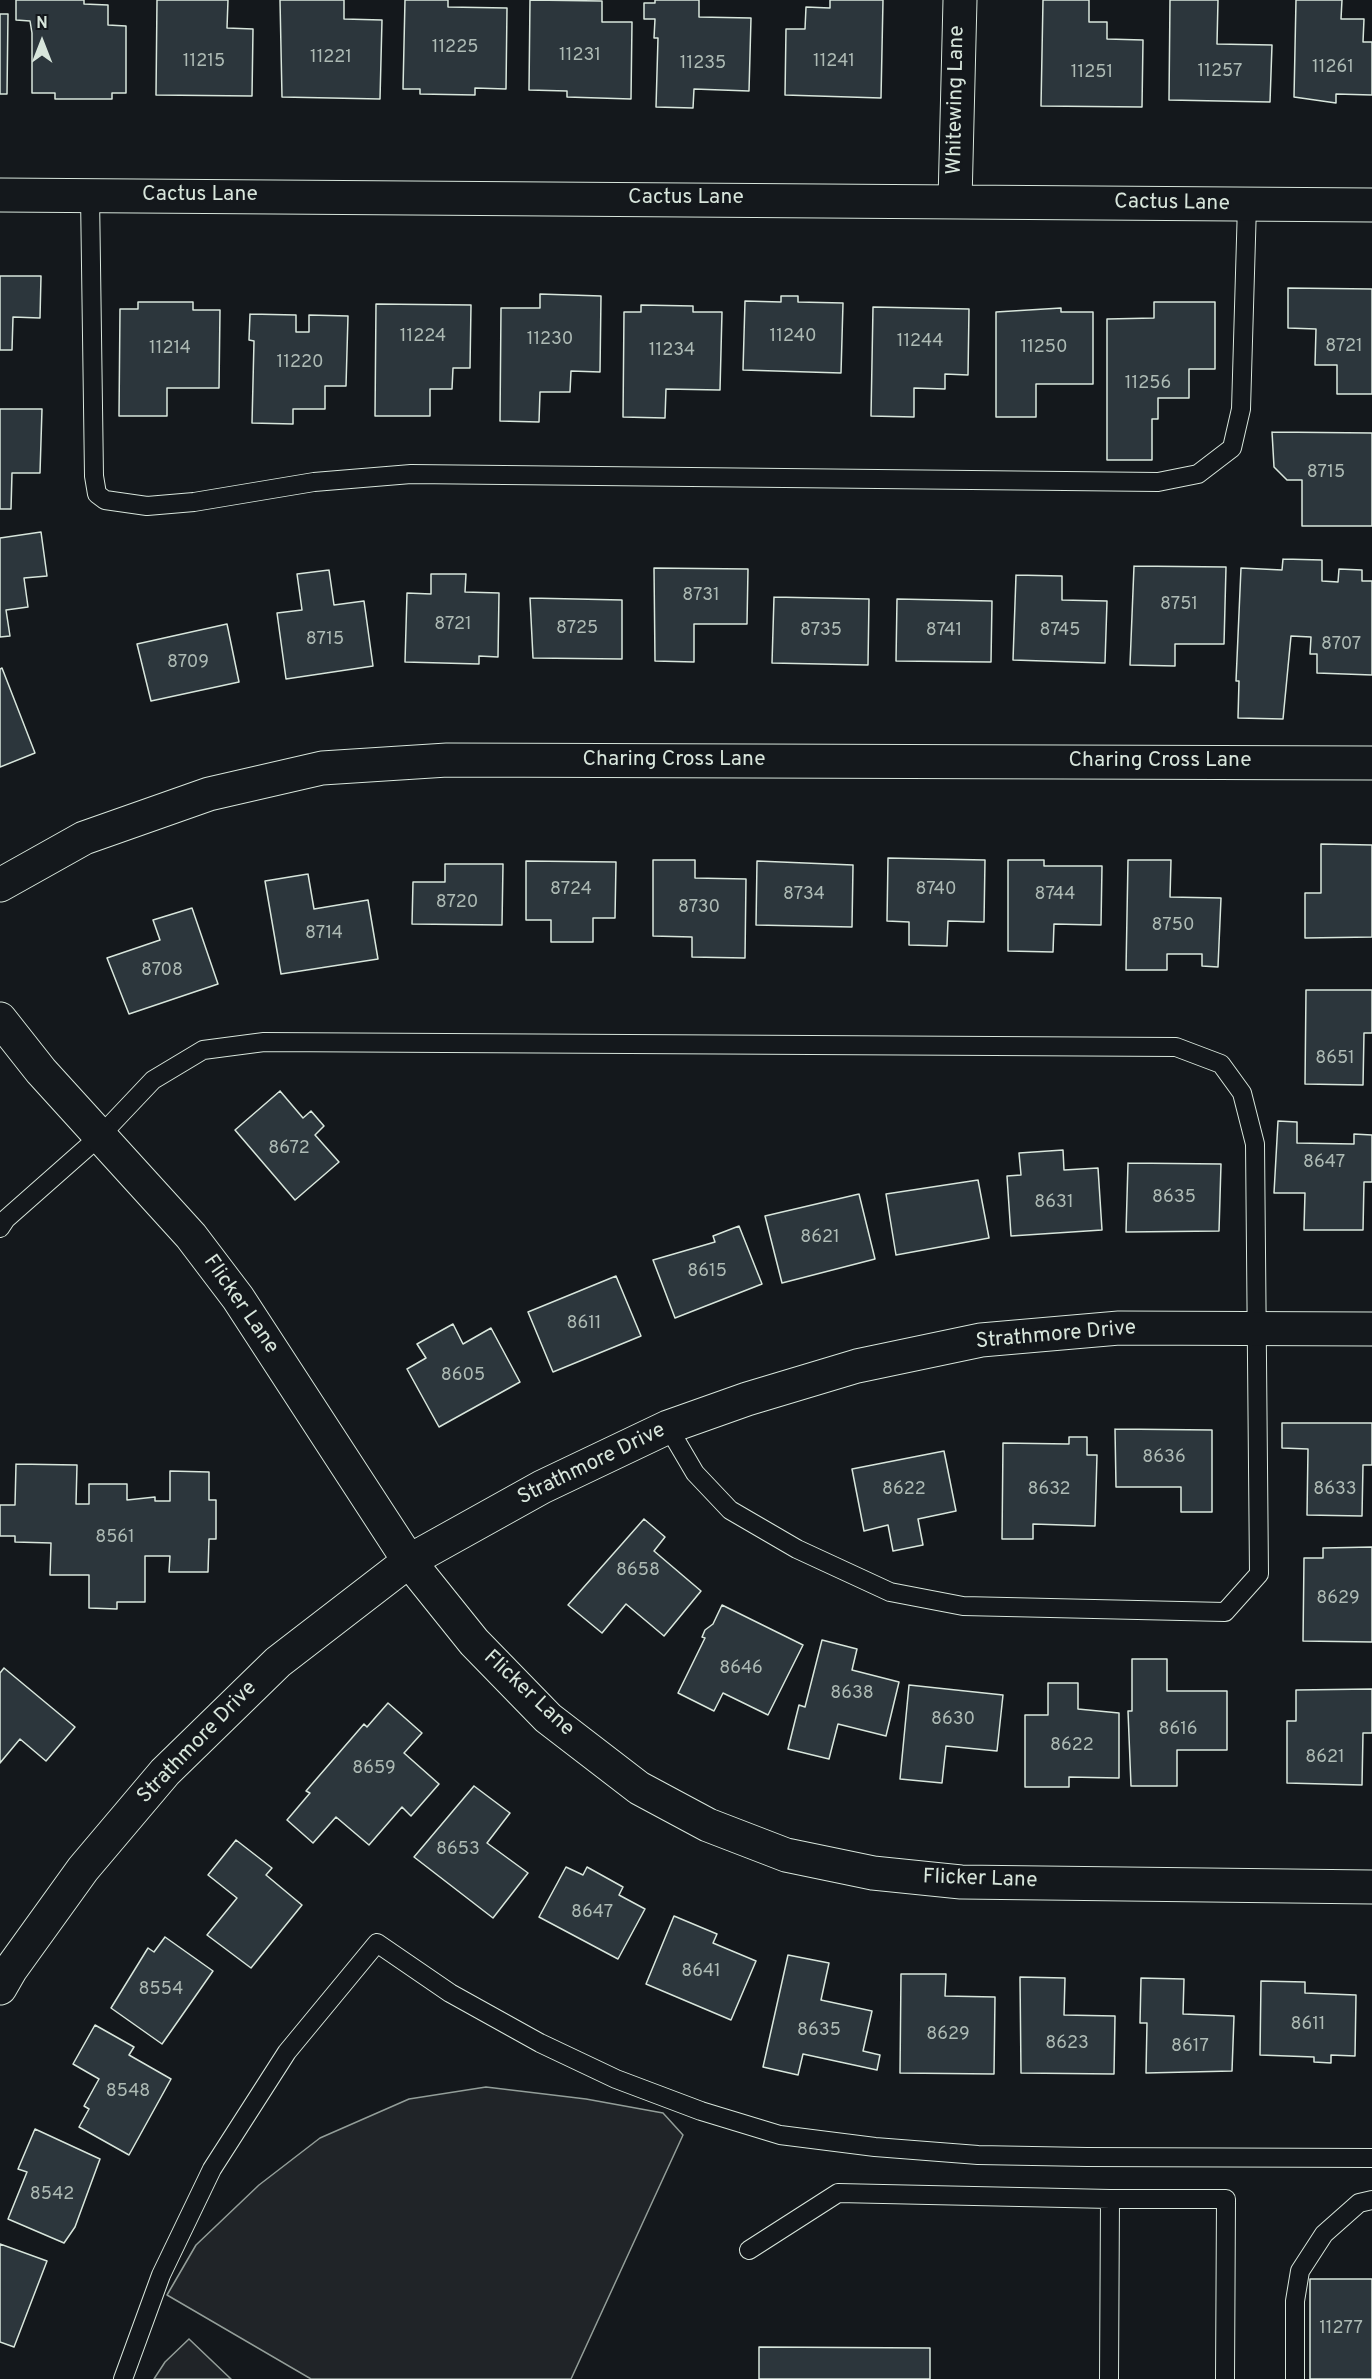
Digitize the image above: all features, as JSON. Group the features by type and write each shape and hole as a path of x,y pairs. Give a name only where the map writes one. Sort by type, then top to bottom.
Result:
{"street":[{"name":"Whitewing Lane","path":"955,201 960,0"},
{"name":"Cactus Lane","path":"0,195 1372,205"},
{"name":"Charing Cross Lane","path":"0,885 84,838 208,794 322,768 447,760 1372,763"},
{"name":"Flicker Lane","path":"0,1019 41,1071 191,1236 238,1298 409,1561 474,1642 548,1718 639,1788 708,1825 786,1855 873,1873 962,1882 1372,1887"},
{"name":"Strathmore Drive","path":"0,1988 11,1969 83,1869 165,1772 278,1662 409,1561 542,1486 668,1427 747,1399 857,1366 981,1341 1119,1329 1372,1329"}],"lane":[{"path":"90,195 94,476 97,494 105,500 147,506 194,502 314,482 411,474 1158,482 1198,474 1232,448 1241,409 1247,205"},
{"path":"0,1228 6,1219 100,1136 153,1080 203,1050 264,1042 1176,1047 1221,1064 1242,1093 1255,1144 1259,1574 1226,1612 963,1606 890,1592 797,1549 730,1510 695,1473 668,1427"},
{"path":"123,2379 161,2275 212,2169 287,2052 377,1943 450,1993 562,2054 616,2079 691,2107 780,2135 875,2147 978,2155 1372,2158"},
{"path":"749,2250 838,2193 1226,2199 1226,2379"},
{"path":"1109,2379 1110,2199"},
{"path":"1295,2379 1295,2301 1300,2271 1324,2234 1359,2203 1372,2200"}],"shaded area":[{"path":"486,2087 586,2099 663,2113 683,2135 571,2379 311,2379 167,2295 196,2245 259,2185 320,2138 409,2099"},
{"path":"189,2339 231,2379 154,2379 165,2362"}],"building":[{"path":"16,0 84,0 84,4 108,5 108,25 126,26 126,93 112,93 112,99 55,99 55,93 32,93 30,21 16,20"},
{"path":"157,0 228,0 227,28 253,29 252,96 156,95"},
{"path":"280,0 344,0 344,19 382,20 380,99 282,97"},
{"path":"405,0 448,0 448,7 507,8 506,89 475,88 475,95 420,94 420,89 403,89"},
{"path":"530,0 602,1 602,22 632,22 631,99 567,97 567,91 529,90"},
{"path":"655,0 699,0 699,17 751,18 749,91 694,89 693,108 656,107 658,38 654,38 655,19 644,19 644,3 655,3"},
{"path":"830,0 883,0 881,98 785,95 786,29 805,29 806,7 830,8"},
{"path":"1043,0 1089,0 1089,22 1107,22 1107,39 1143,40 1142,107 1041,106"},
{"path":"1170,0 1218,0 1217,44 1272,45 1270,102 1169,100"},
{"path":"1296,0 1342,0 1341,19 1364,19 1363,42 1372,42 1372,95 1336,94 1336,103 1294,97"},
{"path":"0,14 8,14 7,94 0,94"},
{"path":"0,276 41,276 40,318 13,317 12,350 0,350"},
{"path":"1288,288 1372,289 1372,394 1337,394 1337,365 1315,365 1316,329 1288,328"},
{"path":"540,294 601,296 600,372 571,371 570,392 540,392 539,422 500,421 501,308 540,308"},
{"path":"781,296 798,296 798,302 843,303 841,373 743,370 745,301 781,302"},
{"path":"138,302 193,302 193,310 220,310 219,388 167,388 167,416 119,416 120,309 138,309"},
{"path":"1154,302 1215,302 1215,369 1189,369 1189,398 1158,398 1158,419 1152,419 1152,460 1107,460 1107,319 1154,318"},
{"path":"376,304 471,305 470,368 453,368 452,389 430,389 430,416 375,416"},
{"path":"641,305 693,306 693,312 722,312 720,390 666,389 665,418 623,417 624,312 641,312"},
{"path":"873,307 969,309 968,375 945,374 945,389 914,388 914,417 871,416"},
{"path":"1061,308 1061,312 1093,312 1093,384 1036,384 1036,417 996,417 996,312"},
{"path":"250,314 296,315 296,332 309,332 309,315 348,316 346,386 325,386 325,409 293,409 293,424 252,423 254,341 249,340"},
{"path":"0,409 42,409 40,473 12,473 11,509 0,509"},
{"path":"1272,432 1372,433 1372,526 1302,526 1302,480 1287,480 1274,467"},
{"path":"41,532 47,576 24,578 28,607 6,610 10,636 0,637 0,538"},
{"path":"1283,559 1322,560 1322,581 1338,582 1339,569 1362,570 1362,581 1372,581 1372,675 1317,673 1317,654 1310,654 1311,637 1291,636 1283,719 1238,718 1239,681 1236,681 1241,568 1282,570"},
{"path":"1134,566 1226,567 1224,644 1175,644 1175,666 1130,665"},
{"path":"654,568 748,569 747,624 694,624 694,662 655,661"},
{"path":"329,570 334,605 364,601 373,666 286,679 277,613 302,610 297,574"},
{"path":"431,574 466,574 465,592 499,593 498,657 479,656 479,664 405,662 407,593 431,594"},
{"path":"1016,575 1062,576 1062,600 1107,601 1105,663 1013,660"},
{"path":"774,597 869,599 868,665 772,663"},
{"path":"530,598 622,600 622,659 533,658"},
{"path":"897,599 992,601 991,662 896,661"},
{"path":"227,624 239,682 151,701 137,644"},
{"path":"2,668 35,753 0,767 0,669"},
{"path":"1321,844 1372,845 1372,937 1305,938 1305,893 1321,893"},
{"path":"888,858 985,860 984,922 948,921 947,946 909,945 909,922 887,921"},
{"path":"653,860 695,860 695,878 746,879 745,958 692,957 692,937 653,936"},
{"path":"1008,860 1044,860 1044,866 1102,866 1101,925 1054,924 1053,952 1008,951"},
{"path":"1128,860 1171,860 1170,897 1221,898 1218,967 1202,966 1202,954 1167,954 1167,970 1126,970"},
{"path":"526,861 616,862 615,918 593,918 593,942 551,942 551,920 526,920"},
{"path":"757,861 853,865 852,927 756,925"},
{"path":"445,864 503,864 502,925 412,924 413,882 445,882"},
{"path":"308,874 314,909 368,900 378,959 281,974 265,881"},
{"path":"192,908 218,984 129,1014 107,958 160,940 153,920"},
{"path":"1306,990 1372,990 1372,1033 1364,1033 1363,1085 1305,1084"},
{"path":"280,1091 303,1118 311,1111 324,1126 315,1135 339,1162 295,1200 235,1130"},
{"path":"1278,1121 1297,1122 1297,1143 1354,1144 1354,1134 1372,1135 1372,1182 1364,1182 1363,1230 1304,1230 1305,1193 1274,1193"},
{"path":"1063,1150 1064,1170 1098,1168 1102,1230 1011,1236 1007,1176 1021,1175 1019,1153"},
{"path":"1128,1163 1221,1164 1219,1231 1126,1232"},
{"path":"978,1180 989,1238 896,1255 886,1194"},
{"path":"859,1194 875,1259 782,1283 765,1216"},
{"path":"739,1226 762,1284 675,1318 653,1260 715,1242 713,1236"},
{"path":"616,1276 641,1336 553,1372 528,1312"},
{"path":"453,1324 463,1344 491,1328 520,1382 439,1427 407,1369 426,1358 417,1344"},
{"path":"1282,1423 1372,1423 1372,1465 1363,1465 1362,1516 1307,1515 1308,1449 1282,1448"},
{"path":"1115,1429 1212,1430 1212,1512 1181,1512 1181,1487 1116,1487"},
{"path":"1069,1437 1087,1437 1087,1455 1097,1455 1095,1526 1033,1524 1033,1539 1002,1539 1003,1443 1069,1444"},
{"path":"944,1451 956,1511 918,1519 923,1545 893,1551 888,1525 864,1531 852,1469"},
{"path":"16,1464 77,1465 76,1504 89,1504 89,1484 127,1484 127,1500 155,1497 155,1501 170,1501 170,1471 209,1472 209,1500 216,1500 216,1539 209,1539 208,1572 169,1572 170,1556 145,1556 145,1602 117,1602 117,1609 89,1608 89,1575 50,1575 51,1543 15,1542 15,1536 0,1536 0,1505 15,1505"},
{"path":"644,1519 665,1537 654,1551 701,1591 664,1636 626,1604 602,1633 568,1605"},
{"path":"1372,1547 1372,1642 1303,1641 1304,1558 1323,1558 1323,1548"},
{"path":"722,1605 803,1645 768,1715 723,1693 714,1711 678,1693 705,1638 702,1637 705,1630 713,1624"},
{"path":"822,1640 857,1649 852,1670 899,1682 886,1736 838,1724 829,1759 788,1749 799,1705 805,1707"},
{"path":"1132,1659 1167,1659 1167,1691 1227,1691 1227,1750 1177,1750 1177,1786 1131,1786 1128,1711 1132,1711"},
{"path":"4,1668 75,1727 46,1761 20,1739 0,1763 0,1673"},
{"path":"1048,1683 1078,1683 1078,1709 1119,1713 1119,1778 1069,1777 1069,1787 1025,1787 1025,1715 1048,1715"},
{"path":"909,1685 1003,1695 997,1751 946,1746 942,1783 900,1779"},
{"path":"1372,1689 1372,1733 1363,1733 1362,1785 1287,1783 1287,1721 1296,1721 1296,1690"},
{"path":"388,1703 422,1733 404,1753 439,1784 411,1816 402,1807 369,1845 336,1817 313,1843 287,1820 310,1793 306,1791 364,1724 367,1727"},
{"path":"474,1786 510,1813 487,1843 528,1873 493,1918 414,1857"},
{"path":"236,1840 272,1868 266,1875 302,1905 251,1968 207,1935 237,1898 208,1875"},
{"path":"566,1867 583,1875 587,1867 623,1887 619,1895 645,1909 618,1959 539,1917"},
{"path":"674,1916 717,1934 713,1943 756,1961 731,2020 646,1984"},
{"path":"165,1937 213,1971 162,2044 111,2008 148,1948 154,1952"},
{"path":"788,1955 829,1963 821,2000 872,2011 863,2051 880,2055 877,2070 803,2054 798,2075 763,2067"},
{"path":"901,1974 946,1974 945,1996 995,1997 994,2074 900,2073"},
{"path":"1020,1977 1065,1978 1064,2015 1115,2016 1114,2074 1021,2073"},
{"path":"1141,1978 1184,1979 1183,2014 1234,2016 1232,2071 1146,2073 1147,2023 1140,2023"},
{"path":"1261,1981 1305,1982 1305,1993 1356,1995 1355,2056 1331,2055 1331,2063 1314,2062 1314,2057 1260,2055"},
{"path":"95,2025 134,2047 129,2055 171,2079 129,2155 79,2127 89,2109 84,2106 99,2079 73,2064"},
{"path":"35,2129 100,2159 75,2227 64,2243 8,2219 27,2172 18,2169"},
{"path":"0,2244 47,2261 14,2347 0,2342"},
{"path":"1310,2279 1372,2279 1372,2379 1310,2379"},
{"path":"759,2347 930,2348 930,2379 759,2379"}]}
